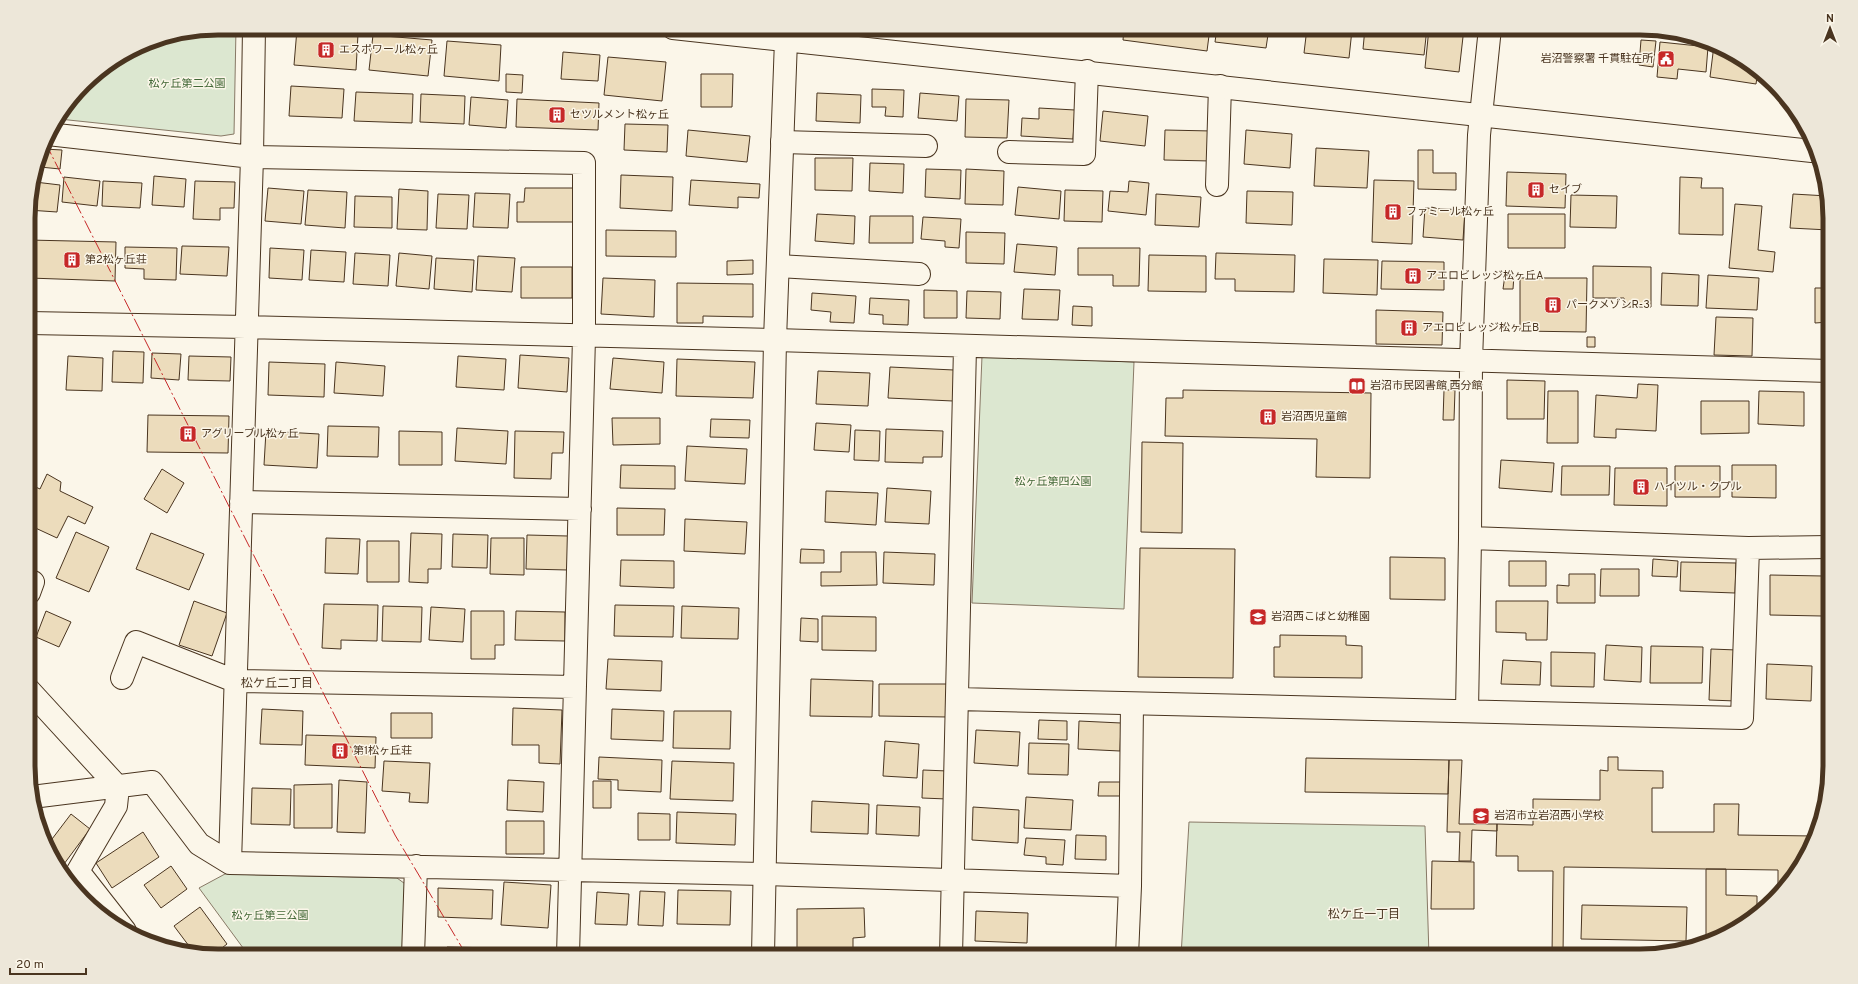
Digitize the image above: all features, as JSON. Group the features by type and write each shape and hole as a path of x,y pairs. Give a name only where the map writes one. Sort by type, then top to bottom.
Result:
{"street":[{"path":"230,863 252,157 254,35"},
{"path":"763,949 775,340 787,35"},
{"path":"795,35 1087,71 1480,116 1810,151"},
{"path":"1467,711 1471,361 1480,116 1489,35"},
{"path":"1009,152 1084,154 1087,71"},
{"path":"1217,185 1220,86"},
{"path":"55,135 252,157 584,164 584,336 568,949"},
{"path":"782,142 926,146"},
{"path":"778,266 920,274"},
{"path":"35,323 775,340 965,347 1823,371"},
{"path":"950,949 958,699 965,347"},
{"path":"241,502 580,509"},
{"path":"1470,538 1748,548 1823,547"},
{"path":"958,699 1742,718 1748,548"},
{"path":"122,678 136,642 235,681 575,686"},
{"path":"35,697 118,787 116,806 74,877 104,909"},
{"path":"1127,949 1130,886 1132,704"},
{"path":"38,796 152,782 199,844 230,863 765,874 1130,886"},
{"path":"413,949 416,866"}],"green space":[{"name":"松ヶ丘第二公園","path":"206,35 236,35 234,134 221,136 64,119 80,97 97,80 126,59 170,41"},
{"name":"松ヶ丘第四公園","path":"982,356 1134,362 1124,609 972,603"},
{"path":"1189,822 1425,826 1429,949 1181,949"},
{"name":"松ヶ丘第三公園","path":"225,874 397,878 408,886 407,949 244,949 199,888"}],"building":[{"name":"エスポワール松ヶ丘","path":"296,35 358,35 356,70 294,65"},
{"path":"373,35 432,40 428,76 369,70"},
{"path":"1123,35 1209,35 1207,51 1123,40"},
{"path":"1216,35 1268,35 1266,48 1215,42"},
{"path":"1306,35 1351,35 1349,58 1304,53"},
{"path":"1364,35 1426,35 1424,55 1363,49"},
{"path":"1428,35 1463,35 1459,72 1425,68"},
{"path":"1641,40 1656,41 1653,67 1639,65"},
{"path":"447,41 501,45 499,81 444,76"},
{"path":"1660,42 1708,48 1706,72 1678,69 1677,79 1657,77"},
{"path":"1713,51 1732,59 1757,77 1756,84 1710,77"},
{"path":"563,52 600,55 598,81 561,79"},
{"path":"608,57 666,62 662,101 604,95"},
{"path":"506,74 523,75 522,93 506,92"},
{"path":"701,74 733,74 732,107 701,107"},
{"path":"291,86 344,89 342,118 289,116"},
{"path":"872,89 904,90 903,117 885,116 886,107 872,107"},
{"path":"356,92 413,94 412,123 354,121"},
{"path":"817,93 861,95 860,123 816,121"},
{"path":"920,93 959,96 957,121 918,118"},
{"path":"421,94 465,96 464,124 420,122"},
{"path":"471,97 508,100 506,128 469,125"},
{"name":"セツルメント松ヶ丘","path":"517,99 599,103 598,130 516,127"},
{"path":"966,99 1009,100 1007,138 965,137"},
{"path":"1039,108 1075,110 1073,139 1021,136 1022,118 1039,119"},
{"path":"1103,111 1148,116 1145,146 1100,141"},
{"path":"625,124 668,125 667,152 624,150"},
{"path":"688,130 750,136 747,162 686,156"},
{"path":"1165,130 1212,131 1211,161 1164,160"},
{"path":"1246,130 1292,134 1290,168 1244,164"},
{"path":"1316,148 1369,151 1367,188 1314,186"},
{"path":"49,149 62,150 60,169 42,167"},
{"path":"1418,150 1433,150 1433,173 1456,173 1456,190 1418,189"},
{"path":"815,158 853,158 852,191 815,190"},
{"path":"870,163 904,164 903,193 869,191"},
{"path":"926,169 961,170 960,199 925,197"},
{"path":"966,169 1004,171 1003,205 965,204"},
{"name":"セイブ","path":"1507,172 1566,174 1565,208 1506,206"},
{"path":"621,175 673,177 672,211 620,208"},
{"path":"154,176 186,179 184,207 152,205"},
{"path":"64,177 100,181 97,206 62,202"},
{"path":"1680,177 1702,178 1701,188 1723,188 1723,235 1679,234"},
{"path":"691,180 760,184 759,198 738,197 738,208 689,205"},
{"name":"ファミール松ヶ丘","path":"1374,180 1414,181 1412,244 1372,242"},
{"path":"103,181 142,183 140,208 102,206"},
{"path":"195,181 235,182 234,208 220,208 220,220 193,219"},
{"path":"1129,181 1149,183 1146,215 1108,211 1110,191 1128,192"},
{"path":"39,182 60,185 57,212 35,210"},
{"path":"1018,187 1061,191 1059,219 1015,215"},
{"path":"268,188 304,191 301,224 265,221"},
{"path":"525,188 575,188 575,222 517,222 517,202 524,202"},
{"path":"399,189 428,191 427,230 397,229"},
{"path":"308,190 347,192 345,228 305,225"},
{"path":"1065,190 1103,191 1102,222 1064,221"},
{"path":"1247,191 1293,192 1292,225 1246,223"},
{"path":"475,193 510,194 508,228 473,227"},
{"path":"438,194 469,195 467,229 436,228"},
{"path":"1156,194 1201,197 1199,227 1155,225"},
{"path":"1793,194 1821,196 1823,206 1823,230 1790,228"},
{"path":"1571,195 1617,196 1616,228 1570,227"},
{"path":"355,196 392,197 392,228 354,227"},
{"path":"1735,204 1762,206 1758,250 1775,252 1773,272 1729,268"},
{"path":"1425,208 1465,210 1463,240 1423,237"},
{"path":"817,214 855,216 854,244 815,241"},
{"path":"1508,214 1565,214 1565,248 1508,248"},
{"path":"870,216 913,216 913,243 869,243"},
{"path":"923,217 961,219 959,248 945,247 945,241 921,239"},
{"path":"606,230 676,231 676,257 606,256"},
{"path":"966,232 1005,233 1004,264 966,263"},
{"name":"第2松ヶ丘荘","path":"35,240 116,242 115,281 35,278"},
{"path":"1017,244 1057,247 1055,275 1014,272"},
{"path":"182,246 229,247 227,276 180,274"},
{"path":"125,247 177,248 176,280 144,279 144,269 125,268"},
{"path":"270,248 304,250 302,280 269,278"},
{"path":"1078,248 1140,248 1139,286 1113,286 1113,275 1078,275"},
{"path":"311,250 346,252 344,282 309,280"},
{"path":"355,253 390,255 388,286 353,284"},
{"path":"399,253 432,256 429,289 396,286"},
{"path":"1216,253 1295,255 1294,292 1235,291 1235,279 1215,279"},
{"path":"1149,255 1206,256 1206,292 1148,291"},
{"path":"478,256 515,258 512,292 476,290"},
{"path":"436,258 474,260 472,292 434,289"},
{"path":"1324,259 1378,260 1377,295 1323,293"},
{"path":"753,260 753,274 727,275 727,261"},
{"name":"アエロビレッジ松ヶ丘A","path":"1382,261 1444,262 1444,290 1381,289"},
{"path":"1593,266 1651,267 1651,307 1624,307 1624,298 1593,298"},
{"path":"521,267 572,267 572,298 521,298"},
{"path":"1662,273 1699,275 1698,306 1661,305"},
{"path":"1505,275 1514,275 1513,289 1503,289"},
{"path":"1708,275 1759,278 1757,310 1706,308"},
{"path":"603,278 655,280 654,317 601,314"},
{"name":"パークメゾンR-3","path":"1520,278 1587,278 1586,332 1520,331"},
{"path":"677,283 753,284 753,317 703,316 703,323 677,323"},
{"path":"1815,288 1823,288 1823,322 1815,323"},
{"path":"1024,289 1060,290 1058,320 1022,319"},
{"path":"924,290 957,291 957,318 924,318"},
{"path":"967,291 1001,292 1000,319 966,318"},
{"path":"812,293 856,296 854,323 830,322 831,312 811,310"},
{"path":"870,298 909,300 908,325 883,324 883,315 869,314"},
{"path":"1073,306 1092,307 1092,326 1072,325"},
{"name":"アエロビレッジ松ヶ丘B","path":"1376,310 1443,312 1442,345 1376,344"},
{"path":"1716,317 1753,318 1752,356 1714,355"},
{"path":"1587,337 1595,337 1595,347 1587,347"},
{"path":"35,344 36,344 35,374"},
{"path":"113,351 144,352 143,383 112,382"},
{"path":"152,353 181,354 179,380 151,378"},
{"path":"520,355 569,358 567,392 518,388"},
{"path":"68,356 103,358 102,391 66,390"},
{"path":"189,356 231,357 230,381 188,380"},
{"path":"458,356 506,359 504,390 456,387"},
{"path":"613,358 664,362 662,393 610,389"},
{"path":"677,359 755,362 753,398 676,396"},
{"path":"269,362 325,364 324,397 268,395"},
{"path":"336,362 385,366 383,396 334,393"},
{"path":"890,367 954,370 953,401 888,398"},
{"path":"818,371 870,373 868,406 816,404"},
{"path":"1507,380 1545,381 1544,419 1507,419"},
{"path":"1638,384 1658,385 1656,431 1616,429 1616,438 1594,437 1596,395 1637,398"},
{"name":"岩沼西児童館","path":"1183,390 1371,393 1370,478 1316,477 1317,439 1165,436 1166,398 1183,398"},
{"path":"1444,390 1455,390 1454,420 1443,420"},
{"path":"1548,391 1578,391 1578,443 1547,443"},
{"path":"1759,391 1804,392 1804,426 1758,424"},
{"path":"1701,401 1749,401 1749,433 1701,434"},
{"name":"アグリーブル松ヶ丘","path":"148,415 229,416 228,453 147,452"},
{"path":"612,418 660,418 660,444 613,445"},
{"path":"711,419 750,420 749,438 710,437"},
{"path":"816,423 851,425 849,452 814,450"},
{"path":"328,426 379,427 378,457 327,456"},
{"path":"457,428 508,431 506,464 455,461"},
{"path":"886,429 943,431 942,457 923,457 923,463 885,462"},
{"path":"855,430 880,431 879,461 854,460"},
{"path":"266,431 319,434 317,468 264,465"},
{"path":"399,431 442,432 442,465 399,465"},
{"path":"515,431 564,432 563,453 552,453 551,479 514,478"},
{"path":"1142,442 1183,443 1182,533 1141,532"},
{"path":"687,446 747,449 745,484 685,481"},
{"path":"1501,460 1554,463 1552,492 1499,488"},
{"path":"621,465 675,466 675,489 620,488"},
{"path":"1732,465 1776,465 1776,498 1732,497"},
{"path":"1562,466 1610,466 1609,495 1561,495"},
{"path":"1675,466 1720,466 1720,497 1675,497"},
{"name":"ハイツル・クプル","path":"1615,468 1667,468 1667,506 1614,505"},
{"path":"162,469 184,483 167,513 144,499"},
{"path":"47,474 61,482 60,491 93,507 85,524 68,516 57,538 35,528 35,487 40,489"},
{"path":"887,488 931,491 929,524 885,522"},
{"path":"826,491 878,493 876,525 825,522"},
{"path":"617,508 665,509 664,535 617,535"},
{"path":"685,519 747,522 745,554 684,551"},
{"path":"76,532 109,547 89,592 56,578"},
{"path":"151,533 204,554 189,590 136,569"},
{"path":"411,533 442,534 441,569 428,569 428,583 409,582"},
{"path":"453,534 488,535 487,568 452,567"},
{"path":"527,535 568,536 568,570 526,569"},
{"path":"326,538 360,539 358,574 325,573"},
{"path":"491,538 524,538 524,575 490,574"},
{"path":"367,541 399,541 399,582 367,582"},
{"path":"1140,548 1235,549 1233,678 1138,677"},
{"path":"801,549 824,550 824,563 800,563"},
{"path":"841,552 876,552 877,585 821,586 821,572 841,572"},
{"path":"884,552 935,554 934,585 883,583"},
{"path":"1390,557 1445,558 1445,600 1390,599"},
{"path":"1653,559 1678,561 1677,577 1652,576"},
{"path":"621,560 674,561 674,588 620,586"},
{"path":"1509,561 1546,561 1546,586 1509,586"},
{"path":"1681,562 1736,563 1735,593 1680,591"},
{"path":"1601,569 1639,569 1639,596 1600,596"},
{"path":"1569,574 1595,574 1595,603 1557,603 1557,585 1569,586"},
{"path":"1770,575 1823,576 1822,616 1770,615"},
{"path":"194,601 227,613 212,656 179,645"},
{"path":"1496,601 1548,601 1547,640 1526,640 1526,633 1496,632"},
{"path":"324,604 378,605 377,641 341,640 341,649 322,648"},
{"path":"615,605 674,606 673,637 614,636"},
{"path":"383,606 422,607 421,642 382,641"},
{"path":"682,606 739,608 738,639 681,638"},
{"path":"431,607 465,609 463,642 429,640"},
{"path":"46,611 71,622 59,647 36,637"},
{"path":"471,611 504,611 504,645 495,645 495,659 471,659"},
{"path":"516,611 565,612 565,641 515,640"},
{"path":"822,616 876,617 876,651 822,650"},
{"path":"801,618 818,619 818,642 800,641"},
{"path":"1280,635 1346,636 1346,645 1362,646 1362,678 1274,677 1274,647 1280,647"},
{"path":"1606,645 1642,647 1641,682 1604,680"},
{"path":"1651,646 1703,647 1702,683 1650,683"},
{"path":"1711,649 1737,650 1736,701 1709,700"},
{"path":"1551,652 1595,653 1594,687 1551,686"},
{"path":"608,659 662,661 661,691 606,689"},
{"path":"1503,660 1541,662 1540,685 1501,684"},
{"path":"1767,664 1812,666 1811,701 1766,699"},
{"path":"811,679 873,681 872,717 810,716"},
{"path":"879,684 949,684 948,717 879,716"},
{"path":"513,708 562,710 560,764 539,763 539,745 512,745"},
{"path":"262,709 303,711 302,745 260,744"},
{"path":"612,709 664,711 663,741 611,739"},
{"path":"674,711 731,711 730,749 673,748"},
{"path":"391,713 432,713 432,738 391,738"},
{"path":"1039,720 1067,721 1067,740 1038,739"},
{"path":"1079,721 1121,723 1120,751 1078,749"},
{"path":"976,730 1020,732 1018,766 974,763"},
{"name":"第1松ヶ丘荘","path":"306,735 376,737 375,768 305,765"},
{"path":"885,741 919,744 917,778 883,776"},
{"path":"1029,743 1069,744 1068,775 1028,774"},
{"path":"599,757 662,760 661,792 618,790 618,780 598,779"},
{"path":"1608,757 1618,757 1618,770 1663,771 1663,788 1652,788 1652,832 1714,832 1714,804 1739,804 1738,835 1809,836 1799,858 1778,887 1778,870 1564,867 1563,949 1552,949 1553,871 1518,871 1518,856 1496,856 1497,824 1533,825 1533,799 1600,800 1600,770 1608,771"},
{"path":"1306,758 1449,760 1448,794 1305,792"},
{"path":"1449,760 1462,760 1459,824 1497,824 1497,831 1472,830 1471,861 1459,861 1460,832 1447,832"},
{"path":"384,761 430,763 428,803 409,802 410,793 382,791"},
{"path":"672,761 734,763 733,801 670,799"},
{"path":"923,770 948,771 947,799 922,798"},
{"path":"339,780 367,782 365,833 337,832"},
{"path":"508,780 544,782 543,812 507,810"},
{"path":"593,781 611,781 611,808 593,808"},
{"path":"1099,782 1122,782 1121,796 1098,796"},
{"path":"332,784 332,828 294,828 294,785"},
{"path":"252,788 291,789 290,825 251,824"},
{"path":"1026,797 1073,800 1071,830 1024,828"},
{"path":"812,801 869,804 868,834 811,832"},
{"path":"877,805 920,807 919,836 876,834"},
{"path":"973,807 1019,810 1018,843 972,840"},
{"path":"677,812 736,814 735,845 676,843"},
{"path":"638,813 670,814 670,840 638,840"},
{"path":"71,814 90,829 64,864 59,858 51,840"},
{"path":"506,821 544,821 544,854 506,854"},
{"path":"143,832 159,857 112,888 96,863"},
{"path":"1076,835 1106,836 1106,860 1075,859"},
{"path":"1026,838 1065,840 1063,865 1046,864 1046,857 1024,855"},
{"path":"1432,861 1474,862 1474,909 1431,909"},
{"path":"171,866 187,889 161,908 144,885"},
{"path":"1706,869 1726,869 1726,895 1757,896 1757,907 1732,925 1706,936"},
{"path":"504,882 551,885 548,928 501,925"},
{"path":"438,888 493,890 492,919 438,917"},
{"path":"678,890 731,891 730,925 677,924"},
{"path":"640,891 665,892 663,926 638,925"},
{"path":"597,892 629,894 627,925 595,924"},
{"path":"1582,905 1687,907 1686,941 1581,939"},
{"path":"200,907 227,944 221,949 206,949 189,946 174,926"},
{"path":"864,908 865,937 853,938 853,948 797,948 797,909"},
{"path":"976,911 1028,913 1027,943 975,941"},
{"path":"447,947 498,948 498,949 447,949"},
{"path":"595,948 632,949 595,949"}],"power":[{"path":"49,149 395,835 463,949"}],"place":[{"name":"エスポワール松ヶ丘","path":"326,50"},
{"name":"岩沼警察署 千貫駐在所","path":"1666,59"},
{"name":"セツルメント松ヶ丘","path":"557,115"},
{"name":"セイブ","path":"1536,190"},
{"name":"ファミール松ヶ丘","path":"1393,212"},
{"name":"第2松ヶ丘荘","path":"72,260"},
{"name":"アエロビレッジ松ヶ丘A","path":"1413,276"},
{"name":"パークメゾンR-3","path":"1553,305"},
{"name":"アエロビレッジ松ヶ丘B","path":"1409,328"},
{"name":"岩沼市民図書館 西分館","path":"1357,386"},
{"name":"岩沼西児童館","path":"1268,417"},
{"name":"アグリーブル松ヶ丘","path":"188,434"},
{"name":"ハイツル・クプル","path":"1641,487"},
{"name":"岩沼西こばと幼稚園","path":"1258,617"},
{"name":"第1松ヶ丘荘","path":"340,751"},
{"name":"岩沼市立岩沼西小学校","path":"1481,816"}],"district":[{"name":"松ケ丘二丁目","path":"277,684"},
{"name":"松ケ丘一丁目","path":"1364,915"}]}
